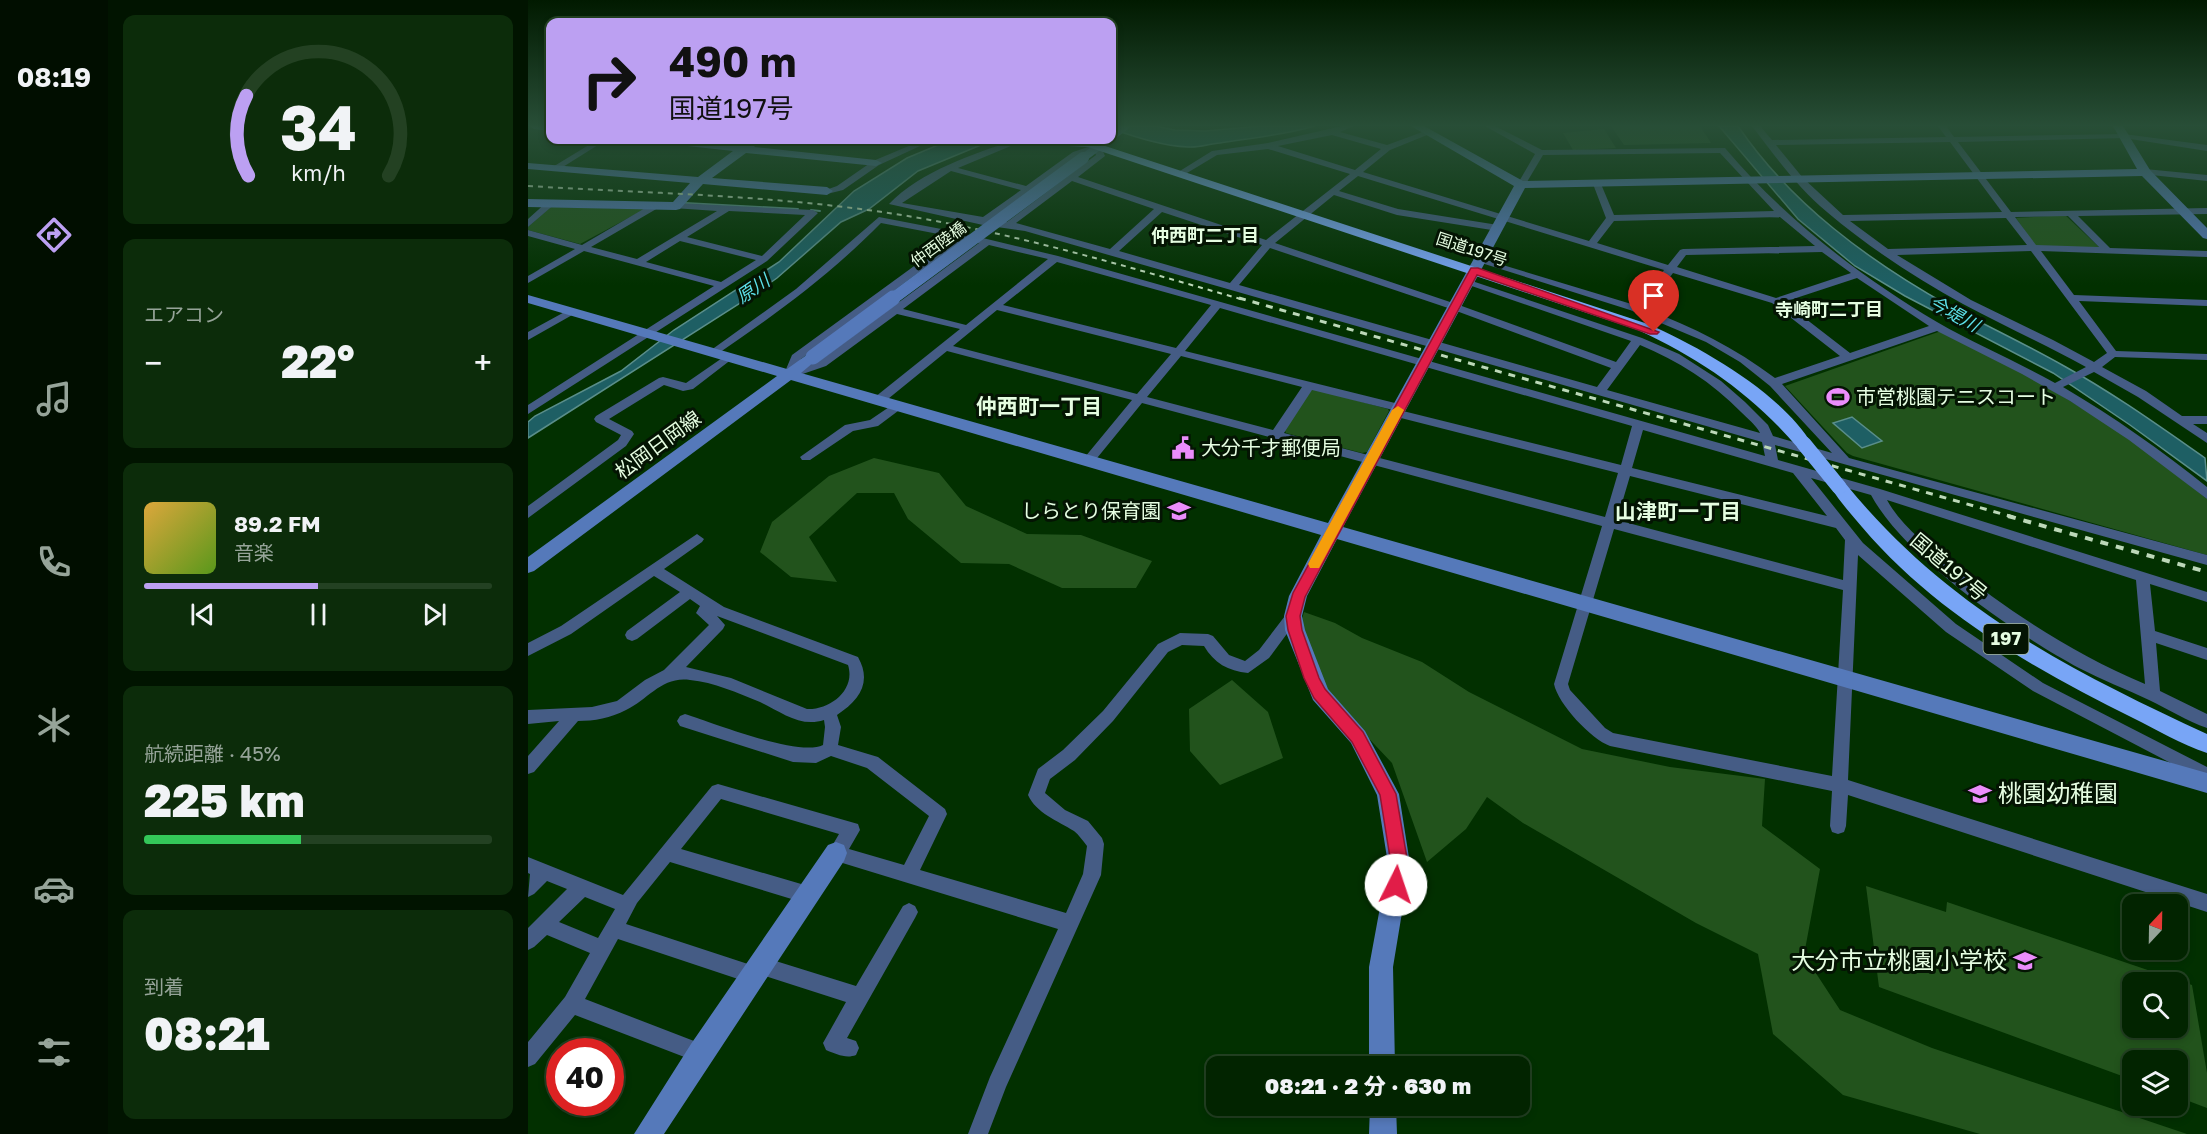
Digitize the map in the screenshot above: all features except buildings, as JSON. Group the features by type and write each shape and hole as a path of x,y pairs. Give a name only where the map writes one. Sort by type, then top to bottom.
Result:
{"highway":[{"name":"国道197号","path":"1194,179 1628,321 1690,349 1723,368 1765,402 1804,444 1891,547 1916,571 1976,619 2073,679 2207,744"}],"street":[{"path":"687,179 827,191 840,188 853,179"},
{"path":"929,179 894,204 1026,228 1845,461 2207,560"},
{"path":"990,179 1028,189"},
{"path":"983,222 1042,179"},
{"name":"仲西陸橋","path":"813,357 1055,179"},
{"path":"1007,226 1070,179"},
{"path":"1074,179 1455,307 1618,367"},
{"path":"1232,287 1268,244 1349,179"},
{"path":"1373,179 1501,223 1591,244 1776,301 1848,357"},
{"path":"1510,179 1521,185 1834,179"},
{"path":"1382,1056 1381,967 1400,864 1388,794 1358,737 1320,694 1295,630 1293,616 1298,596 1332,531 1525,179"},
{"path":"1982,179 2114,354"},
{"path":"2152,179 2207,235"},
{"path":"676,206 700,180"},
{"path":"1794,180 1886,252 1967,303 2091,369 2181,420 2207,439"},
{"path":"1746,181 1782,214 1857,274 1938,327 2058,386 2167,461 2207,494"},
{"path":"1597,184 1611,218"},
{"path":"1332,192 1389,210 1501,223"},
{"path":"528,203 728,207 813,213 764,259 649,335 528,410"},
{"path":"528,224 551,203"},
{"path":"528,280 655,206"},
{"path":"638,263 728,207"},
{"path":"1111,253 1161,208"},
{"path":"1841,218 2207,211"},
{"path":"2070,213 2108,251"},
{"path":"1611,218 1782,214"},
{"path":"1591,244 1611,218"},
{"path":"707,352 807,287 852,249 879,220 962,236 1055,258 1218,304 1876,492 2207,597"},
{"path":"528,233 724,286"},
{"path":"790,374 796,357 962,236"},
{"path":"679,238 764,259"},
{"path":"790,374 822,364 987,242"},
{"path":"1886,252 2034,248 2207,254"},
{"path":"1640,310 1683,252 1824,249"},
{"path":"879,400 1055,258"},
{"path":"1474,271 1640,310 1686,329 1752,366 1773,382 1810,419 1845,461"},
{"path":"1474,271 1675,357 1717,384 1764,428 1772,462"},
{"path":"1776,301 1857,274"},
{"path":"2072,298 2207,303"},
{"path":"528,300 2207,783"},
{"path":"1089,460 1218,304"},
{"path":"995,306 1309,385 1626,471 1839,524"},
{"path":"894,310 968,328"},
{"path":"528,337 570,312"},
{"path":"1773,382 1938,327"},
{"path":"1601,390 1638,340"},
{"path":"945,347 1850,587"},
{"path":"2058,386 2114,354 2207,357"},
{"path":"528,513 622,443 628,434 600,418 663,381 683,387 689,386 728,357"},
{"name":"松岡日岡線","path":"528,567 813,357"},
{"path":"1276,435 1309,385"},
{"path":"806,457 849,428 874,423 898,405"},
{"path":"2181,420 2207,420"},
{"path":"1639,424 1561,684 1563,693 1600,733 1610,739 1840,785 2207,903"},
{"path":"1798,470 1852,540 1951,628 2038,687 2207,775"},
{"path":"1876,492 1878,500 1889,515 1914,541 1973,590 2075,659 2207,721"},
{"path":"528,650 566,630 697,539"},
{"path":"1838,826 1852,540"},
{"path":"528,717 547,713 592,716 617,708 657,679 678,673 696,674 737,687 804,716 818,716 829,712 847,698 854,689 858,674 853,661 718,611 654,569"},
{"path":"2143,578 2153,695"},
{"path":"632,636 689,593"},
{"path":"668,676 718,625 703,613 708,605"},
{"path":"978,1134 997,1084 1092,875 1096,844 1082,827 1059,814 1036,795 1044,774 1069,755 1108,716 1163,648 1180,639 1208,640 1215,653 1234,667 1248,667 1264,654 1293,616"},
{"path":"2148,635 2207,654"},
{"path":"829,712 833,727 830,749"},
{"path":"528,767 573,716"},
{"path":"685,721 793,755 816,756 830,749 872,762 939,814 908,874"},
{"path":"532,1045 572,1004 627,905 718,791 852,830 700,1053 648,1134"},
{"path":"667,853 808,895"},
{"path":"836,853 1069,923"},
{"path":"528,888 536,869 627,905"},
{"path":"528,941 582,887"},
{"path":"849,1048 833,1043 909,912"},
{"path":"544,925 603,949"},
{"path":"614,929 860,997"},
{"path":"572,1004 700,1053"},
{"path":"1383,1116 1383,1134"}],"green space":[{"path":"551,207 645,209 580,244 528,230 528,227"},
{"path":"2065,215 2099,247 2040,247 2035,245 2016,218"},
{"path":"1941,331 2026,374 2126,435 2207,499 2207,555 1853,456 1847,453 1785,386"},
{"path":"1314,389 1388,409 1367,452 1362,453 1286,433 1284,429 1309,391"},
{"path":"874,458 939,473 966,506 1027,534 1081,535 1152,561 1136,588 1062,588 1009,564 961,563 908,519 894,493 857,493 809,537 837,582 791,577 760,552 772,522 829,476"},
{"path":"1304,612 1335,623 1362,638 1422,662 1469,692 1582,749 1670,767 1765,779 1762,826 1820,869 1804,955 1840,1010 1932,1048 2122,1112 2122,1116 2134,1116 2187,1134 1980,1134 1843,1095 1773,1034 1758,954 1696,923 1523,823 1487,797 1466,829 1427,862 1392,763 1340,708 1310,666 1300,626"},
{"path":"1232,680 1268,712 1283,758 1220,785 1190,751 1189,709"},
{"path":"1866,886 1946,912 1947,902 2154,972 2122,972 2122,1038 2188,1038 2188,984 2192,985 2207,1073 2207,1108 2188,1101 2188,1050 2122,1050 2122,1076 1879,987"}],"water":[{"name":"原川","path":"873,179 908,179 869,209 841,222 777,278 753,295 528,438 528,422 535,416 621,371 674,330 779,262 854,191"},
{"name":"今堤川","path":"1764,179 1780,179 1834,228 1920,289 2082,376 2136,410 2205,458 2207,481 2053,373 1905,296 1855,266 1798,219"},
{"path":"1852,417 1882,441 1862,448 1833,423"}],"waterway":[{"path":"685,203 798,209"},
{"path":"811,210 820,211"}],"railway":[{"path":"528,186 750,198 882,212 1019,239 1244,300"},
{"path":"1239,298 2013,517"},
{"path":"2008,516 2207,572"}],"slow traffic":[{"path":"1314,564 1398,410"}],"place":[{"name":"市営桃園テニスコート","path":"1838,397"},
{"name":"大分千才郵便局","path":"1183,448"},
{"name":"しらとり保育園","path":"1179,511"},
{"name":"桃園幼稚園","path":"1980,794"},
{"name":"大分市立桃園小学校","path":"2025,961"}],"district":[{"name":"仲西町二丁目","path":"1205,236"},
{"name":"寺崎町二丁目","path":"1829,310"},
{"name":"仲西町一丁目","path":"1039,407"},
{"name":"山津町一丁目","path":"1678,512"}],"route":[{"path":"1396,885 1400,864 1388,794 1358,737 1320,694 1312,678 1295,630 1293,616 1298,596 1475,271 1628,321 1654,332"}]}
